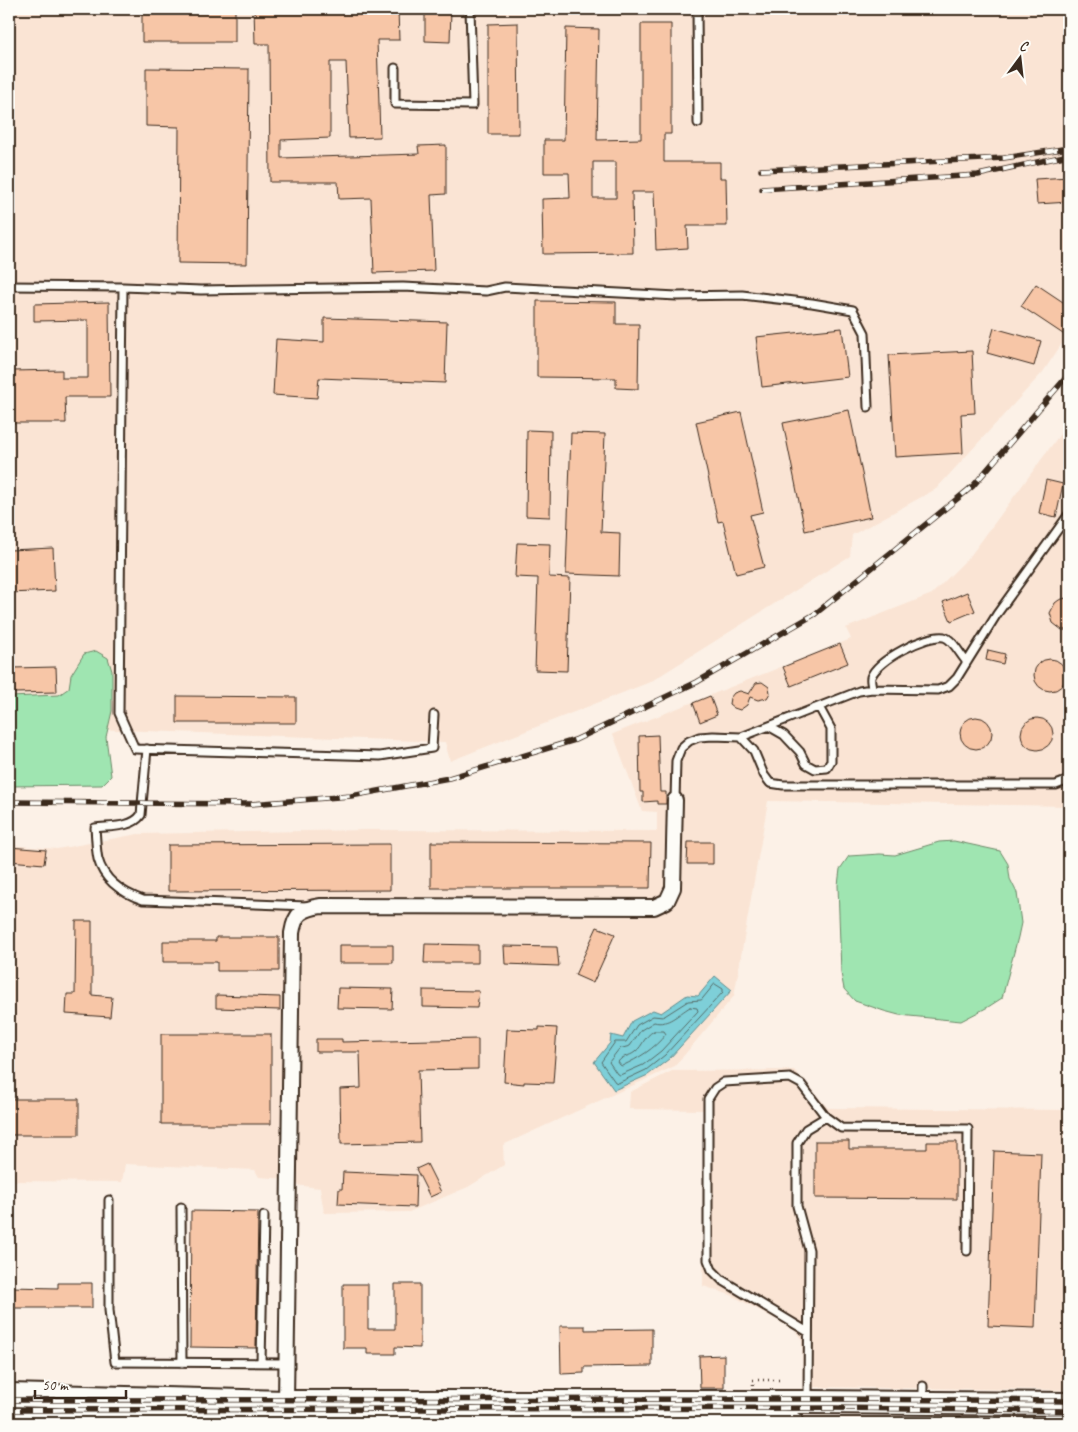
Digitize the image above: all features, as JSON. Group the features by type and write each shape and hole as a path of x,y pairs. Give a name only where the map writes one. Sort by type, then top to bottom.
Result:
{"main road":[{"path":"9,1395 286,1402 808,1402 923,1394 1069,1404"},
{"path":"9,1421 792,1423"}],"street":[{"path":"286,1402 292,933 294,922 299,914 308,908 321,906 654,907 667,901 673,888 675,800"}],"lane":[{"path":"396,68 395,104 473,105 470,9"},
{"path":"697,9 698,123"},
{"path":"9,286 201,290 404,287 486,290 505,287 677,296 742,295 812,303 853,310 865,333 868,407"},
{"path":"123,287 119,713 135,749 380,756 432,748 434,715"},
{"path":"675,800 676,761 681,748 689,741 699,737 741,737 859,691 872,688 938,690 949,686 957,678 997,614 1069,514"},
{"path":"872,688 870,680 872,675 886,660 900,650 934,637 945,637 953,643 960,656 967,662"},
{"path":"770,727 784,735 800,752 806,764 815,770 827,768 831,762 831,729 819,707"},
{"path":"741,737 754,751 764,775 770,783 783,785 1056,785 1069,780"},
{"path":"147,749 142,815 138,820 132,822 95,828 98,859 112,882 130,896 143,900 321,906"},
{"path":"808,1332 722,1280 712,1270 708,1260 708,1099 715,1088 724,1082 790,1078 801,1084 826,1117 841,1128 968,1129 967,1251"},
{"path":"808,1402 809,1250 797,1206 797,1143 806,1129 826,1117"},
{"path":"109,1200 109,1310 115,1362 286,1363"},
{"path":"181,1207 182,1363"},
{"path":"261,1363 264,1216"}],"path":[{"path":"759,1380 783,1380"}],"shaded area":[{"path":"9,9 1069,9 1069,333 1043,372 936,489 852,535 850,556 650,682 450,761 445,742 9,726"},
{"path":"1069,422 1069,806 768,801 734,996 675,1066 503,1145 504,1165 468,1187 409,1212 324,1213 320,1188 287,1184 287,1179 259,1177 255,1170 125,1164 122,1182 9,1181 9,845 57,849 138,834 368,830 657,831 657,812 642,811 613,734 851,639 846,628 932,594 971,555"},
{"path":"794,1070 828,1108 1069,1110 1069,1390 803,1387 802,1340 794,1329 731,1295 703,1286 705,1110 629,1109 630,1092 672,1071"}],"green space":[{"path":"96,651 108,658 112,671 112,711 106,737 111,776 102,785 9,786 9,697 59,695 69,688 71,675 84,654"},
{"path":"954,841 1000,851 1008,864 1010,879 1017,893 1021,923 1002,998 961,1021 899,1015 855,1001 844,989 841,973 838,885 840,869 849,856 895,855 939,842"}],"water":[{"path":"715,976 732,990 669,1059 648,1075 614,1090 594,1062 610,1043 611,1035 623,1038 632,1021 653,1010 661,1013 687,995 698,996"}],"building":[{"path":"142,9 235,9 235,42 142,42"},
{"path":"254,9 398,9 399,40 377,40 380,137 349,138 346,62 330,62 330,138 281,140 281,158 419,154 418,146 446,145 446,194 431,195 434,271 374,273 371,198 339,199 338,182 270,182 269,44 255,44"},
{"path":"425,9 451,9 450,42 425,41"},
{"path":"518,23 519,134 488,134 488,24"},
{"path":"641,24 671,24 671,134 664,134 664,162 720,162 720,178 726,178 727,226 687,226 688,248 656,250 654,192 632,192 633,253 543,254 542,199 570,198 569,173 544,173 544,140 564,140 566,28 599,29 597,140 641,139","holes":["593,162 616,162 616,198 593,198"]},
{"path":"146,68 249,69 247,264 178,263 179,127 146,126"},
{"path":"1069,177 1069,202 1037,204 1035,179"},
{"path":"1036,284 1069,306 1069,338 1021,306"},
{"path":"537,301 616,302 616,324 639,324 638,389 616,388 616,378 537,377"},
{"path":"109,302 110,397 65,397 66,423 12,423 12,371 62,370 62,378 88,378 88,320 34,321 34,304"},
{"path":"324,318 447,322 445,383 319,378 317,398 273,395 276,339 324,342"},
{"path":"842,328 848,377 762,387 756,337"},
{"path":"994,328 1041,341 1034,366 987,353"},
{"path":"972,351 975,413 961,414 963,453 895,457 889,355"},
{"path":"849,410 871,517 805,531 783,423"},
{"path":"741,412 763,512 750,515 764,567 736,574 723,521 718,522 696,422"},
{"path":"527,430 551,431 550,517 526,516"},
{"path":"571,433 605,434 601,532 620,533 619,576 566,574"},
{"path":"1046,480 1063,484 1056,517 1039,513"},
{"path":"517,543 550,544 549,577 570,578 567,671 535,670 538,578 515,577"},
{"path":"53,548 55,591 9,593 9,550"},
{"path":"967,592 975,611 951,621 943,602"},
{"path":"1069,597 1069,630 1062,630 1053,623 1050,613 1055,603"},
{"path":"840,644 848,663 791,686 783,667"},
{"path":"988,650 1005,654 1003,664 986,660"},
{"path":"1050,659 1056,660 1061,664 1065,669 1065,681 1061,686 1056,690 1050,691 1044,690 1039,686 1035,681 1034,675 1035,669 1039,664 1044,660"},
{"path":"56,667 57,692 14,693 13,668"},
{"path":"762,682 769,687 770,693 767,698 758,700 750,697 747,705 740,710 729,704 730,698 734,693 740,691 749,694 756,683"},
{"path":"177,696 296,697 296,723 177,723"},
{"path":"710,696 717,715 700,722 693,703"},
{"path":"976,717 982,718 987,722 991,727 991,739 987,744 982,748 976,749 970,748 965,744 961,739 960,733 961,727 965,722 970,718"},
{"path":"1037,718 1043,719 1048,723 1052,728 1052,740 1048,745 1043,749 1037,750 1031,749 1026,745 1022,740 1021,734 1022,728 1026,723 1031,719"},
{"path":"658,735 660,792 666,792 666,804 657,804 657,801 643,802 643,792 640,792 639,736"},
{"path":"431,842 651,843 650,888 431,888"},
{"path":"688,842 713,842 713,864 687,864"},
{"path":"390,844 390,890 168,891 168,845"},
{"path":"9,847 46,850 44,864 9,861"},
{"path":"76,921 92,921 92,995 112,997 110,1017 66,1014 67,994 75,994"},
{"path":"597,927 615,934 593,983 575,975"},
{"path":"216,937 279,937 279,971 217,971 217,962 163,962 163,941 216,941"},
{"path":"425,944 478,945 478,963 424,963"},
{"path":"339,945 393,945 393,963 339,963"},
{"path":"504,946 557,947 559,966 505,964"},
{"path":"338,988 393,989 392,1009 337,1008"},
{"path":"423,990 479,991 477,1008 423,1007"},
{"path":"216,995 280,997 280,1010 216,1008"},
{"path":"539,1027 557,1028 553,1083 524,1082 524,1084 504,1082 507,1029 539,1030"},
{"path":"161,1034 271,1034 271,1124 161,1124"},
{"path":"316,1039 342,1039 342,1042 478,1039 478,1069 418,1070 420,1142 341,1144 340,1089 361,1088 360,1052 316,1052"},
{"path":"9,1099 79,1099 79,1135 9,1135"},
{"path":"815,1141 849,1141 849,1149 927,1149 927,1142 957,1142 957,1199 815,1198"},
{"path":"994,1151 1041,1153 1035,1328 988,1326"},
{"path":"427,1164 441,1192 430,1197 416,1169"},
{"path":"343,1172 416,1175 415,1207 338,1204 339,1189 342,1189"},
{"path":"191,1211 258,1212 256,1348 190,1347"},
{"path":"58,1283 92,1283 92,1308 9,1308 9,1287 58,1288"},
{"path":"343,1284 368,1284 368,1329 395,1329 395,1284 420,1284 420,1348 395,1347 395,1354 367,1354 367,1348 343,1348"},
{"path":"560,1326 585,1326 585,1330 652,1329 652,1366 584,1367 584,1373 561,1374"},
{"path":"724,1355 724,1388 700,1388 699,1356"}],"railway":[{"path":"761,170 1004,158 1069,148"},
{"path":"762,189 978,175 1069,155"},
{"path":"9,802 251,804 351,796 449,778 575,740 697,682 815,614 973,486 1069,374"},
{"path":"9,1400 835,1399 1069,1401"},
{"path":"9,1410 834,1408 1069,1411"}]}
